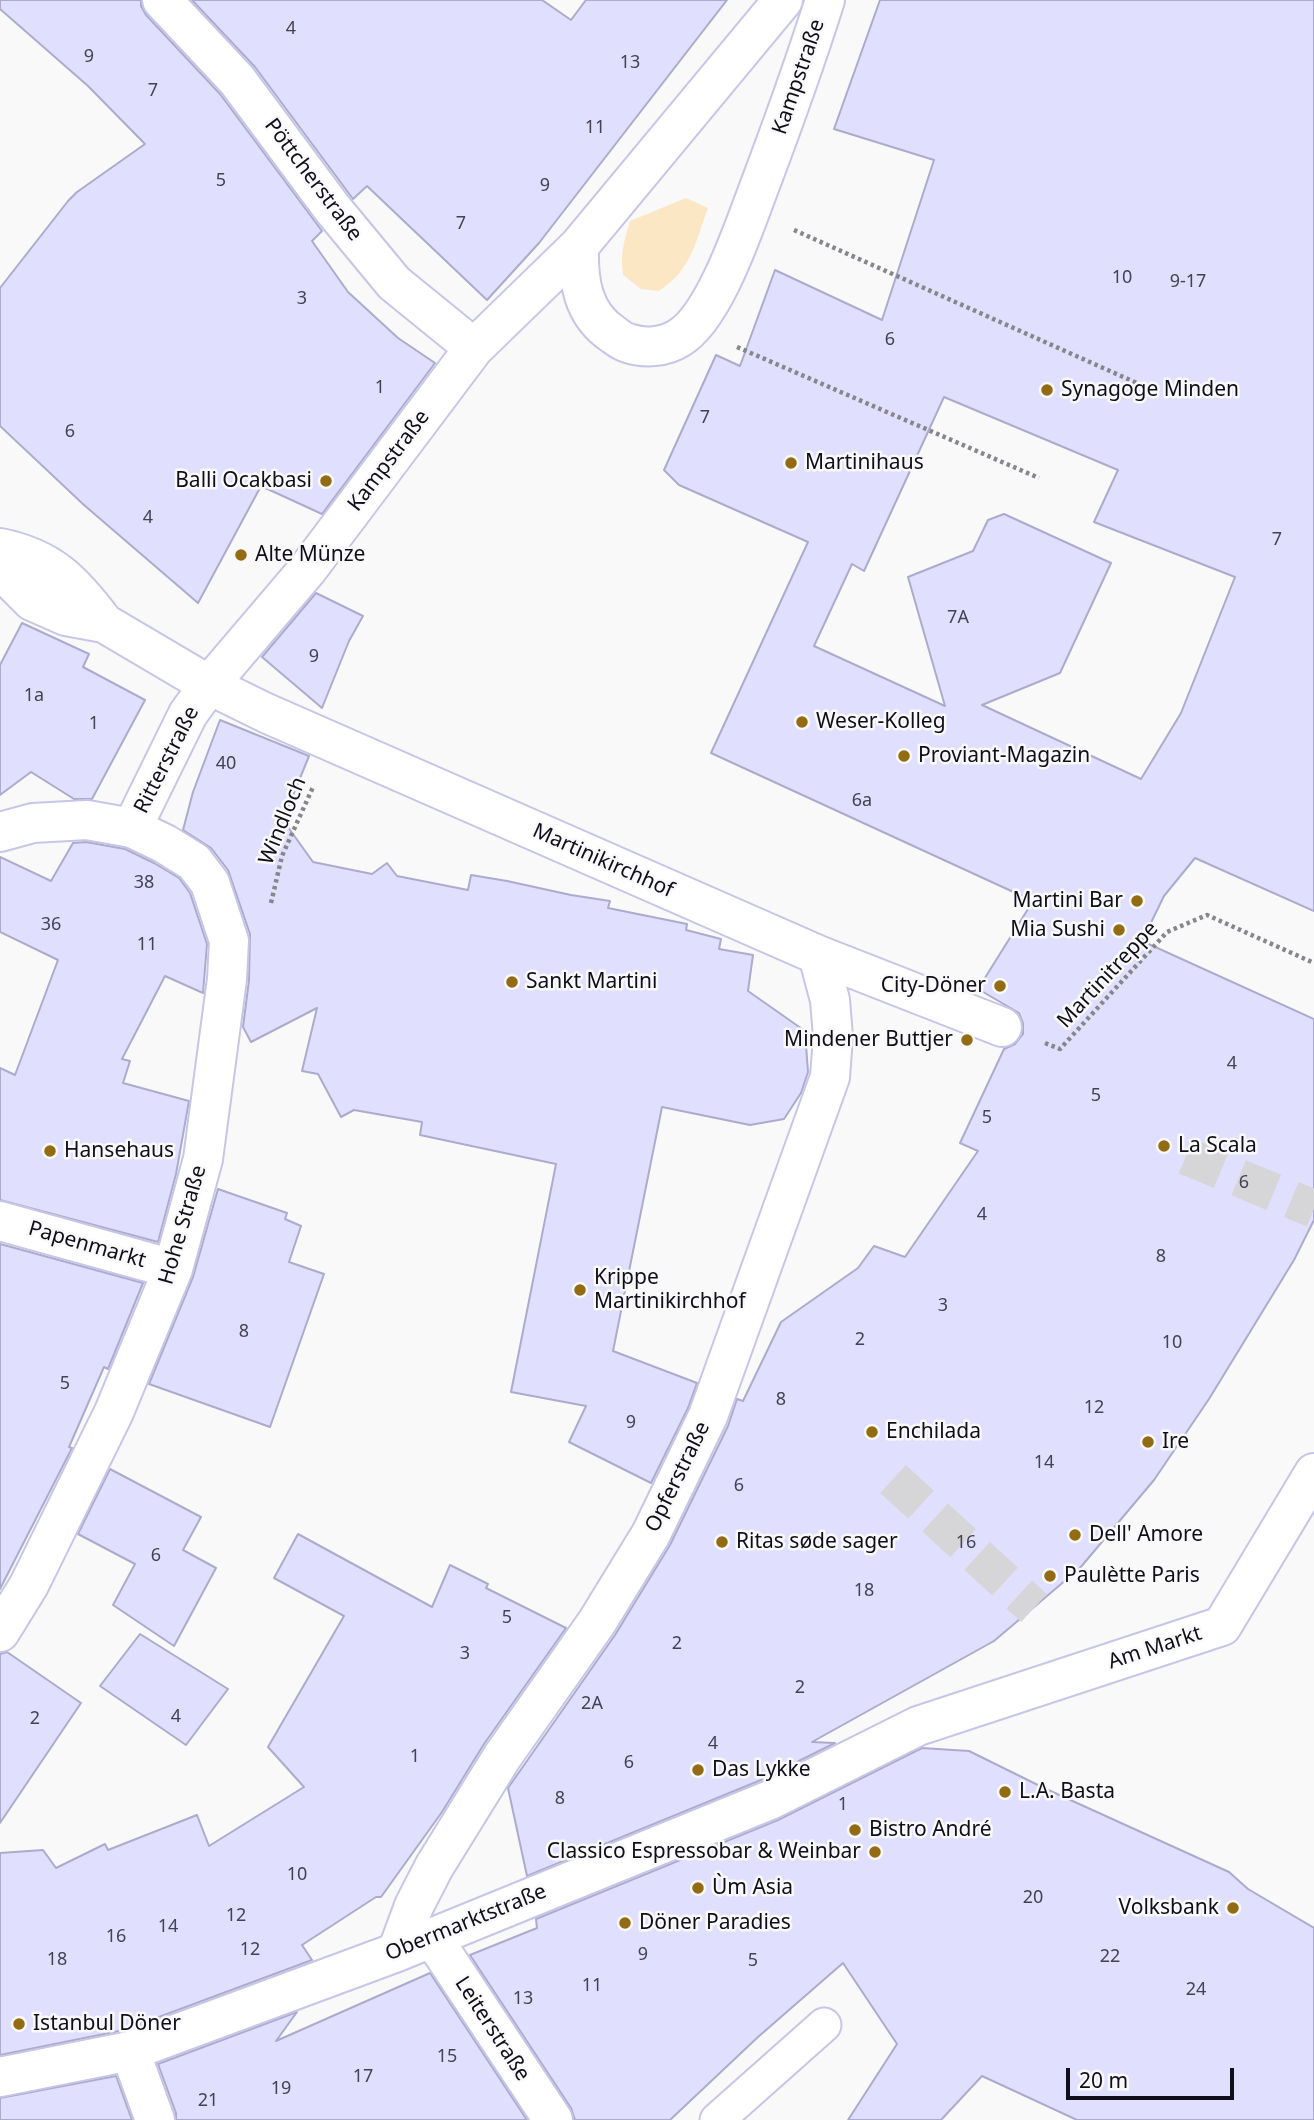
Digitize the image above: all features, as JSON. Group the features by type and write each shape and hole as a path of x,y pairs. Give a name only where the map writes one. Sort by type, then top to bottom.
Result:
{"street":[{"name":"Pöttcherstraße","path":"162,0 237,80 332,208 394,283 474,348"},
{"name":"Kampstraße","path":"209,685 307,570 474,348 579,246 783,0"},
{"name":"Kampstraße","path":"681,337 697,321 714,295 732,257 793,99 825,0"},
{"path":"579,246 578,274 588,306 604,329 627,343 660,346 681,337"},
{"path":"0,548 24,553 55,570 83,596 104,623"},
{"path":"0,563 8,577 32,601 66,616 104,623"},
{"name":"Martinikirchhof","path":"104,623 209,685 266,713 818,955 1002,1027"},
{"name":"Ritterstraße","path":"0,832 33,823 87,820 132,828 188,714 209,685"},
{"name":"Hohe Straße","path":"0,1632 29,1585 114,1412 173,1269 203,1159 227,979 229,941 211,883 194,862 132,828"},
{"name":"Opferstraße","path":"397,1952 414,1906 434,1867 502,1757 597,1622 644,1545 708,1416 830,1077 833,1037 830,1000 818,955"},
{"name":"Papenmarkt","path":"0,1221 173,1269"},
{"name":"Am Markt","path":"918,1726 1222,1626 1314,1473"},
{"name":"Obermarktstraße","path":"0,2077 130,2051 397,1952 770,1800 918,1726"},
{"name":"Leiterstraße","path":"432,1937 553,2120"},
{"path":"130,2051 155,2120"}],"lane":[{"path":"717,2120 824,2025"}],"path":[{"path":"750,211 1148,388"},
{"path":"681,337 729,343 1039,478"},
{"name":"Windloch","path":"270,914 282,856 334,741"},
{"name":"Martinitreppe","path":"1002,1027 1060,1049 1167,932 1207,915 1314,963"}],"shaded area":[{"path":"686,198 708,208 691,254 679,274 659,291 641,289 623,275 623,248 630,221"}],"building":[{"path":"0,0 141,0 146,15 220,94 322,231 312,241 348,292 398,338 435,363 322,514 261,486 198,603 84,505 0,426 0,288 77,192 145,144 88,86 0,9"},
{"path":"192,0 542,0 571,20 586,0 727,0 539,243 487,300 367,186 353,199 255,67"},
{"path":"880,0 1314,0 1314,911 1195,858 1164,896 1142,941 1314,1019 1314,1220 1294,1260 1209,1399 1154,1480 1080,1568 994,1641 812,1742 835,1743 761,1780 527,1876 508,1788 615,1635 670,1545 728,1426 737,1399 743,1401 781,1322 858,1268 874,1246 905,1257 978,1151 960,1143 1004,1049 1015,1044 1023,1034 1019,1013 978,989 1033,901 711,753 808,542 679,485 664,470 716,355 740,366 775,270 882,320 934,160 834,129","holes":["944,397 1118,470 1094,522 1235,577 1181,713 1141,779 982,705 1060,673 1111,563 1004,514 988,520 973,551 908,577 945,706 814,646 852,564 864,571"]},
{"path":"316,593 363,616 349,641 322,708 262,657"},
{"path":"22,623 89,654 83,667 145,700 92,799 74,799 31,772 0,795 0,665"},
{"name":"Sankt Martini","path":"220,720 309,756 283,820 313,862 372,874 387,863 397,876 468,890 471,875 610,901 608,908 687,924 686,930 721,939 719,949 753,955 748,991 805,1031 808,1072 801,1093 784,1119 750,1125 662,1107 613,1351 697,1383 688,1408 651,1483 569,1442 586,1406 511,1392 556,1164 420,1135 422,1122 354,1110 341,1117 318,1074 302,1071 317,1008 251,1042 243,1027 249,980 250,934 228,870 211,848 183,830 193,792"},
{"path":"86,842 125,849 179,878 190,893 207,944 203,993 165,976 122,1059 130,1061 123,1083 189,1101 176,1174 158,1242 0,1200 0,1068 15,1075 58,960 0,932 0,857 51,881 73,843"},
{"path":"218,1189 287,1213 285,1219 301,1226 289,1262 324,1274 270,1427 149,1384 193,1277"},
{"path":"0,1244 143,1283 108,1369 104,1367 69,1447 72,1448 0,1589"},
{"path":"110,1469 201,1517 183,1550 216,1568 174,1646 113,1605 135,1564 78,1534"},
{"path":"298,1534 432,1607 450,1565 488,1584 486,1588 566,1628 381,1897 376,1897 302,1945 312,1960 124,2030 0,2055 0,1853 43,1850 56,1868 105,1844 108,1850 197,1815 209,1846 304,1787 268,1747 344,1616 274,1578"},
{"path":"140,1634 228,1689 186,1745 100,1686"},
{"path":"7,1652 81,1703 0,1823 0,1654"},
{"path":"922,1748 969,1751 1229,1872 1248,1889 1314,1928 1314,2120 1077,2120 982,2076 941,2120 848,2120 897,2044 843,1963 758,2037 670,2120 575,2120 571,2108 470,1955 537,1928 536,1919 778,1820"},
{"path":"430,1973 527,2120 176,2120 176,2113 158,2064 297,2012 276,2041"},
{"path":"116,2076 132,2120 0,2120 0,2098"}],"tunnel":[{"path":"1186,1156 1314,1209"},
{"path":"893,1479 1034,1608"}],"place":[{"name":"Synagoge Minden","path":"1047,390"},
{"name":"Martinihaus","path":"791,463"},
{"name":"Balli Ocakbasi","path":"326,481"},
{"name":"Alte Münze","path":"241,555"},
{"name":"Weser-Kolleg","path":"802,722"},
{"name":"Proviant-Magazin","path":"904,756"},
{"name":"Martini Bar","path":"1137,901"},
{"name":"Mia Sushi","path":"1119,930"},
{"name":"Sankt Martini","path":"512,982"},
{"name":"City-Döner","path":"1000,986"},
{"name":"Mindener Buttjer","path":"967,1040"},
{"name":"La Scala","path":"1164,1146"},
{"name":"Hansehaus","path":"50,1151"},
{"name":"Krippe Martinikirchhof","path":"580,1290"},
{"name":"Enchilada","path":"872,1432"},
{"name":"Ire","path":"1148,1442"},
{"name":"Dell' Amore","path":"1075,1535"},
{"name":"Ritas søde sager","path":"722,1542"},
{"name":"Paulètte Paris","path":"1050,1576"},
{"name":"Das Lykke","path":"698,1770"},
{"name":"L.A. Basta","path":"1005,1792"},
{"name":"Bistro André","path":"855,1830"},
{"name":"Classico Espressobar & Weinbar","path":"875,1852"},
{"name":"Ùm Asia","path":"698,1888"},
{"name":"Volksbank","path":"1233,1908"},
{"name":"Döner Paradies","path":"625,1923"},
{"name":"Istanbul Döner","path":"19,2024"}]}
